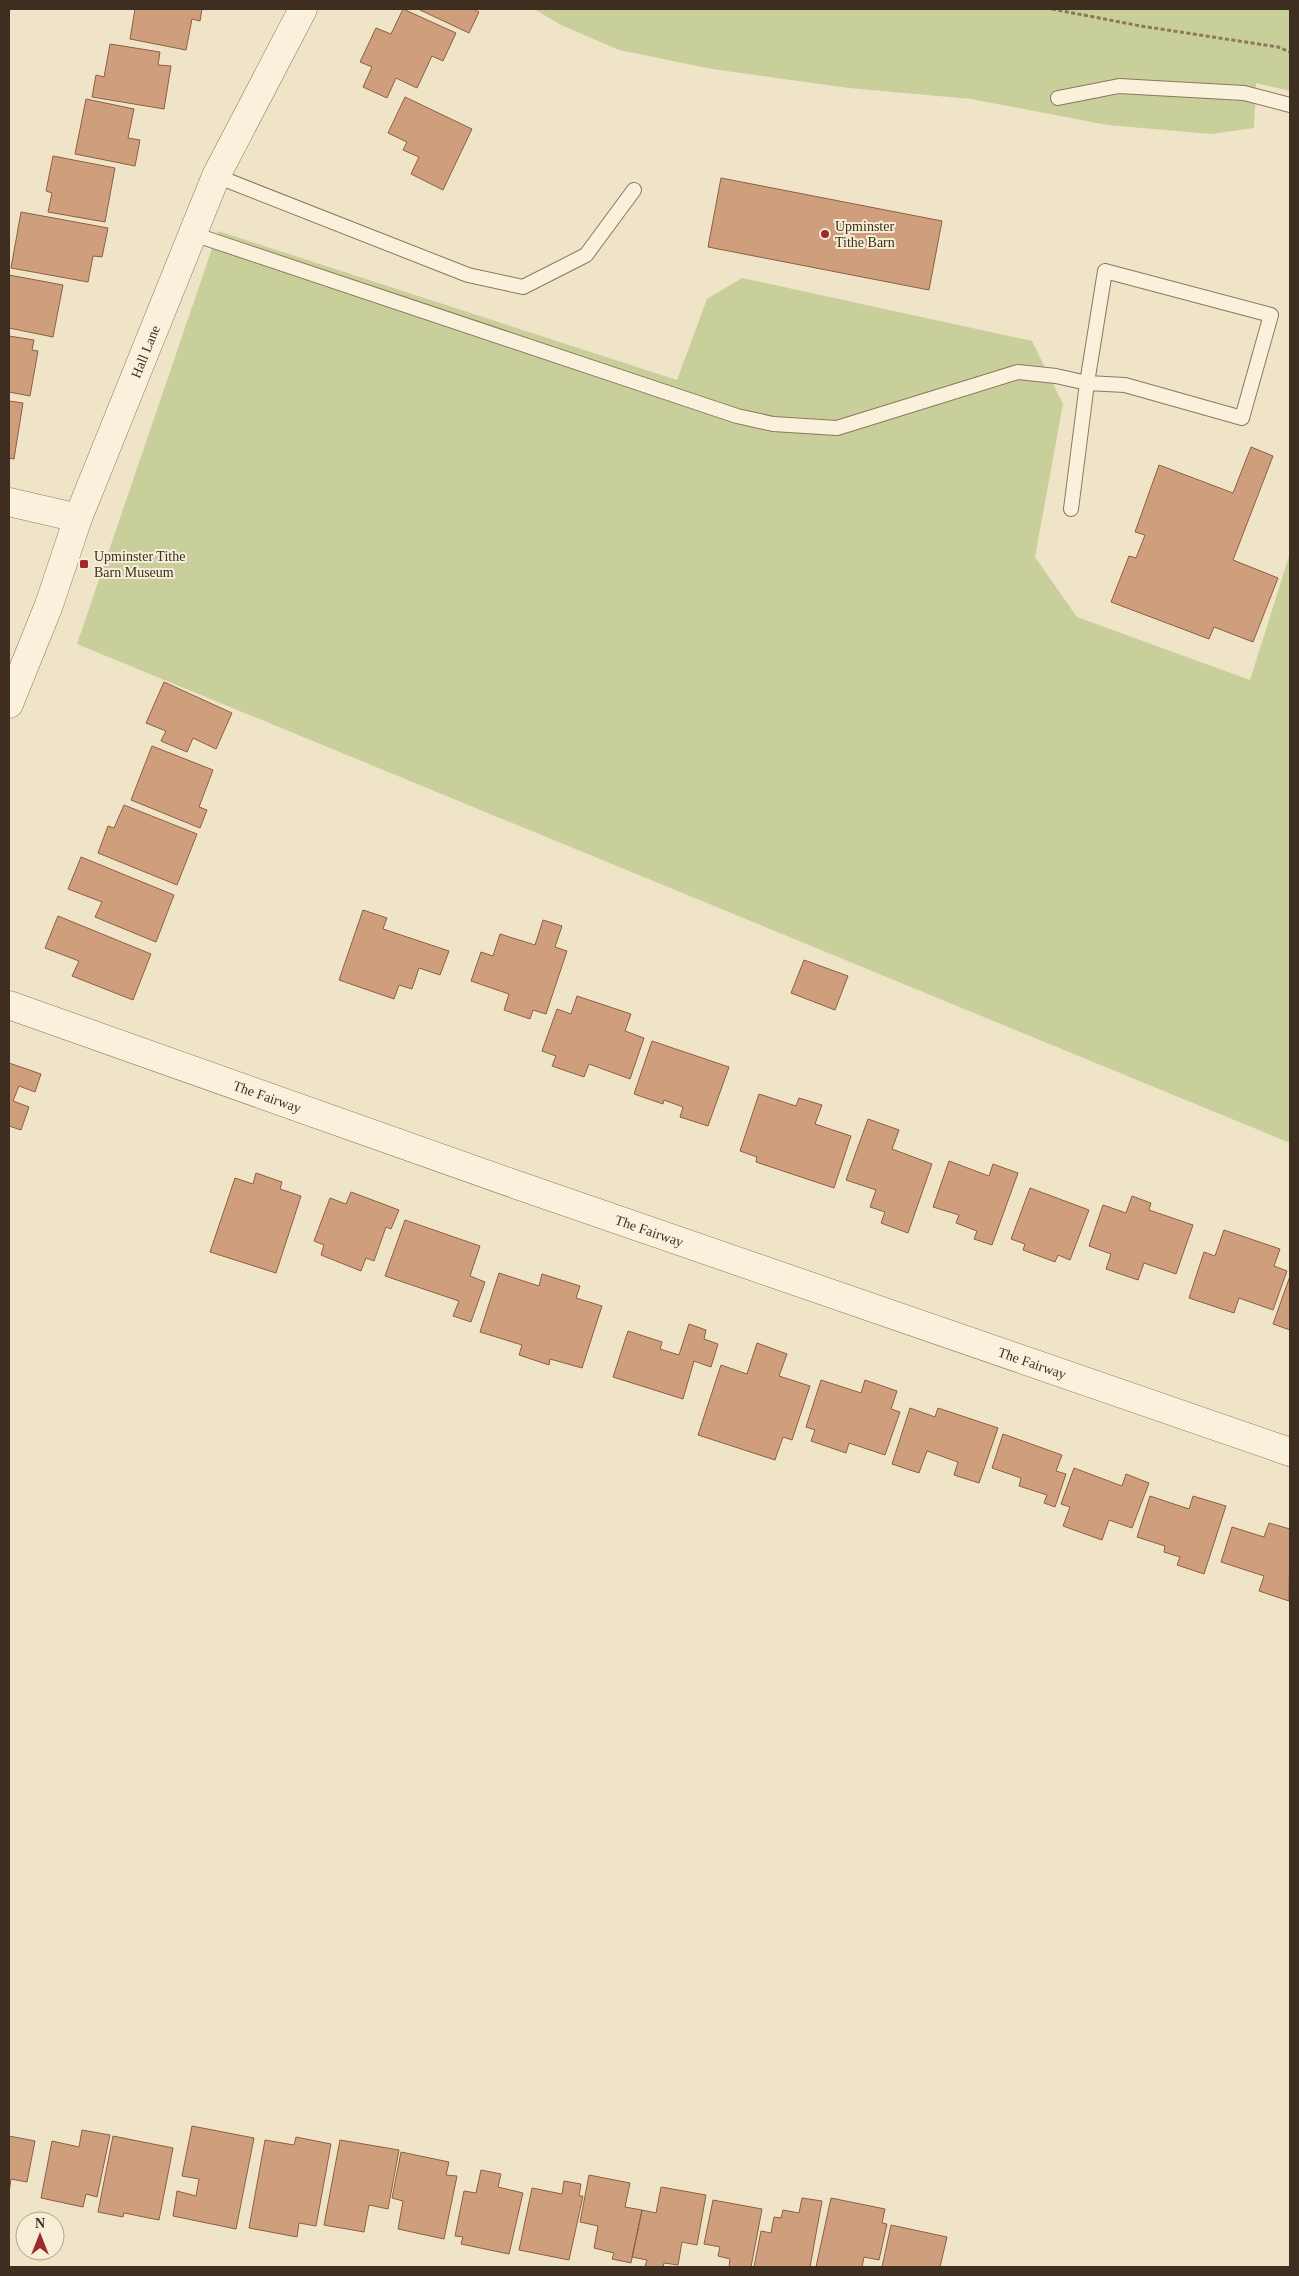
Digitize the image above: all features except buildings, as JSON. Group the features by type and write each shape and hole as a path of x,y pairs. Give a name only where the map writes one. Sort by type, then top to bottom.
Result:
{"street":[{"name":"Hall Lane","path":"9,704 49,605 78,518 216,176 303,9"},
{"path":"9,502 78,518"},
{"name":"The Fairway","path":"9,1005 526,1188 1290,1452"}],"lane":[{"path":"1058,98 1119,86 1244,93 1290,105"},
{"path":"216,176 468,275 523,287 586,254 634,190"},
{"path":"193,234 737,416 773,424 837,428 1018,372 1056,376 1087,383 1125,385 1242,418 1271,315 1105,271 1087,383 1071,509"}],"path":[{"path":"1052,9 1141,26 1278,47 1290,52"}],"green space":[{"path":"534,9 1290,9 1290,91 1256,83 1254,128 1211,134 1107,125 971,99 849,88 712,69 619,50 561,25"},
{"path":"218,231 677,380 707,299 742,278 1032,341 1063,404 1035,557 1077,617 1250,680 1290,553 1290,1143 77,644"}],"place":[{"name":"Upminster Tithe Barn","path":"825,234"},
{"name":"Upminster Tithe Barn Museum","path":"84,564"}]}
